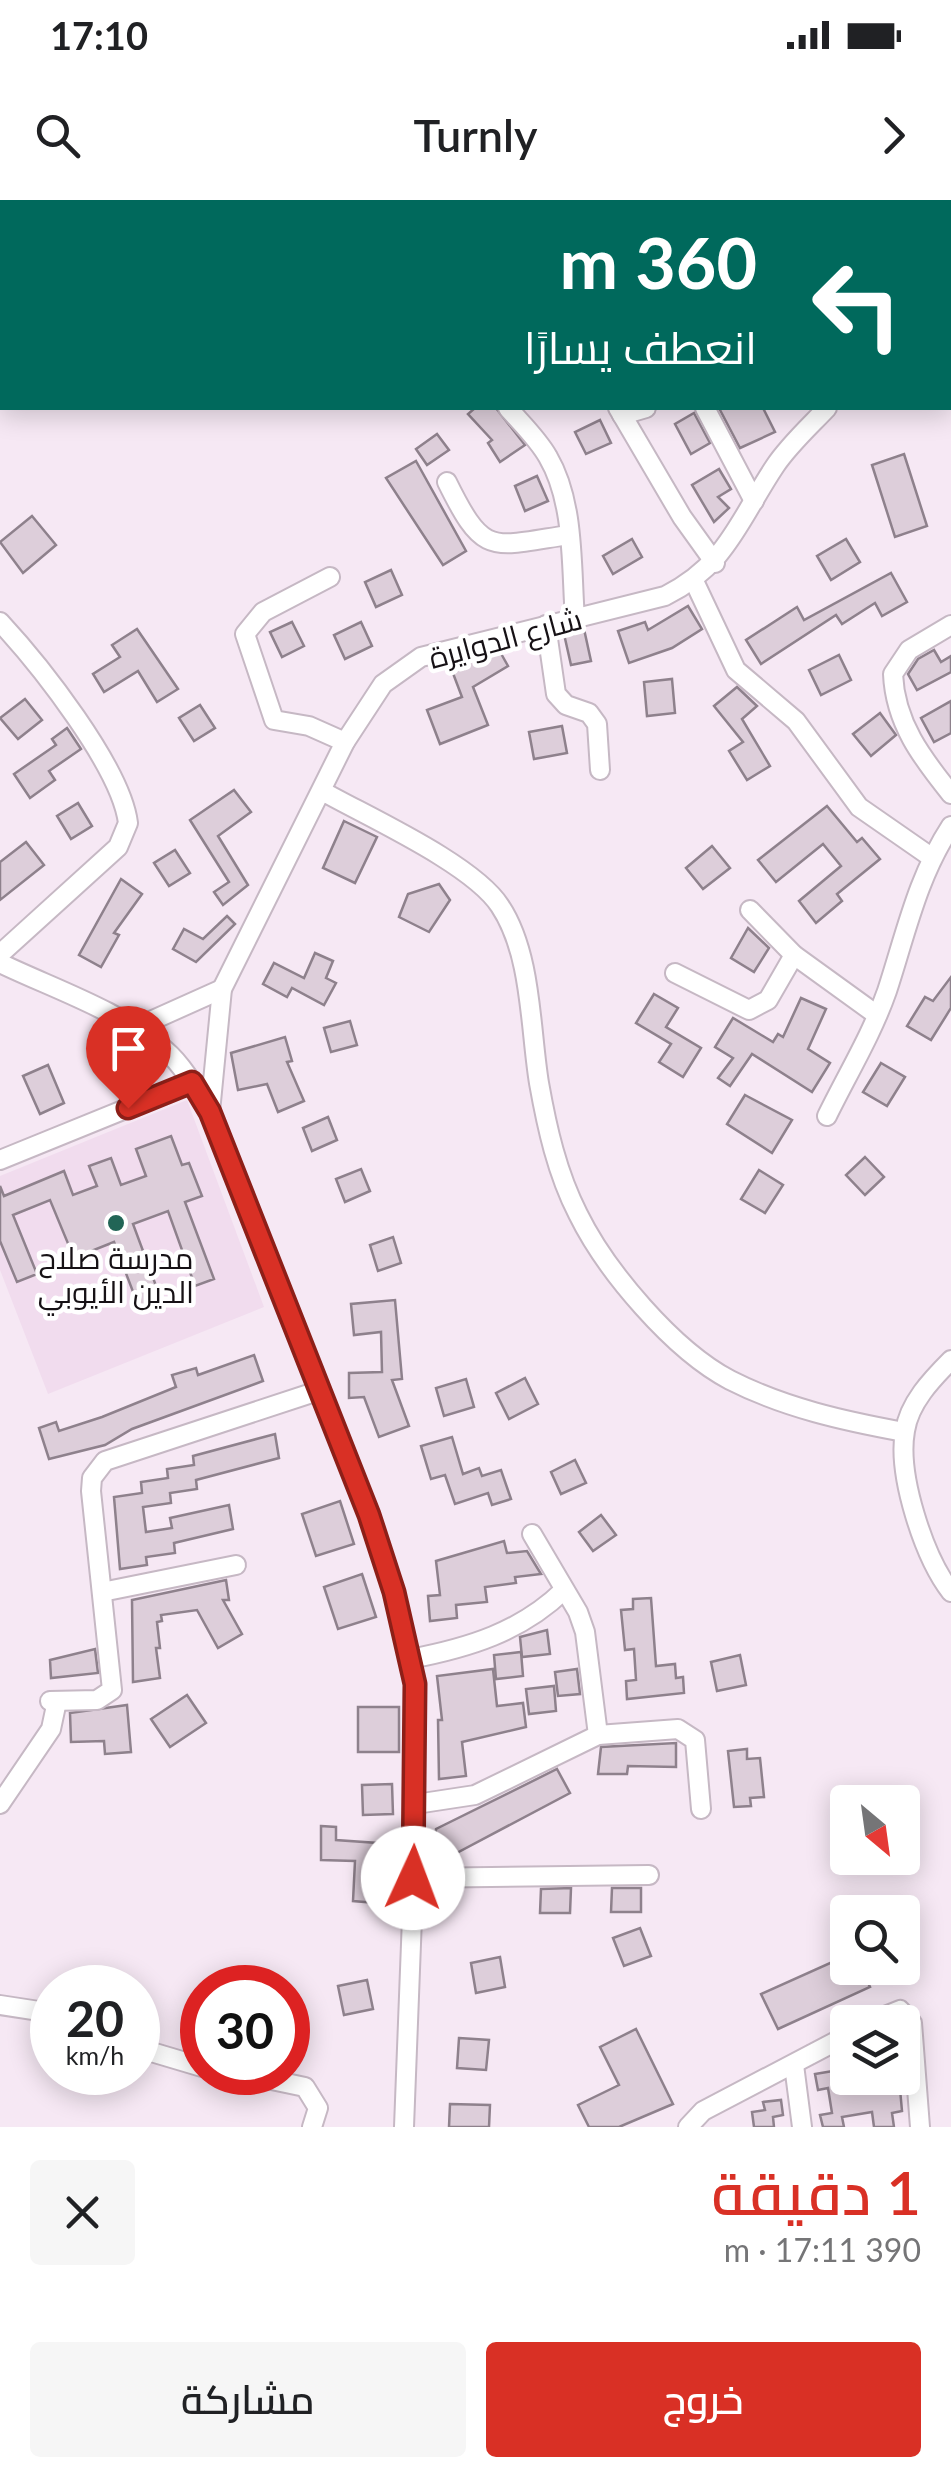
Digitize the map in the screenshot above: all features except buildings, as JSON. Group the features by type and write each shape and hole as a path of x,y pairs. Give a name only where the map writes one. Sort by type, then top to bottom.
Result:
{"street":[{"path":"510,410 548,457 566,509 575,618"},
{"path":"706,410 754,500"},
{"name":"شارع الدوايرة","path":"222,990 345,742 383,684 421,657 665,596 694,581 715,563 776,463 825,410"},
{"path":"620,411 682,517 715,563"},
{"path":"447,482 470,529 487,541 504,545 568,534"},
{"path":"330,576 263,612 245,634 274,720 309,726 345,742"},
{"path":"694,581 736,670 803,728 859,807 931,856"},
{"path":"0,622 75,719 117,788 128,823 118,847 0,954"},
{"path":"546,625 556,694 566,705 589,714 597,724 600,770"},
{"path":"951,625 909,650 893,674 898,706 912,743 951,794"},
{"path":"322,792 446,861 498,902 510,924 521,964 556,1160 578,1216 622,1279 664,1328 727,1378 781,1403 904,1432"},
{"path":"827,1116 876,1014 931,856 951,826"},
{"path":"750,910 794,955 876,1014"},
{"path":"674,973 749,1010 768,1000 794,955"},
{"path":"0,962 135,1028 167,1051 192,1082 210,1112 369,1515 415,1684 416,1804 404,2127"},
{"path":"135,1028 222,990 210,1112"},
{"path":"0,1160 192,1082"},
{"path":"951,1360 922,1394 904,1432 912,1498 924,1540 938,1576 951,1592"},
{"path":"0,1804 50,1729 54,1701 97,1700 112,1690 92,1491 97,1468 106,1461 318,1391"},
{"path":"532,1534 585,1632 598,1735"},
{"path":"102,1592 236,1565"},
{"path":"410,1660 500,1635 548,1606 564,1590"},
{"path":"416,1804 475,1794 598,1735 686,1732 698,1751 701,1809"},
{"path":"413,1878 649,1875"},
{"path":"0,2006 30,2010"},
{"path":"688,2127 703,2111 830,2045"},
{"path":"794,2065 802,2127"},
{"path":"310,2095 318,2108 312,2127"},
{"path":"918,2095 920,2127"}],"shaded area":[{"name":"مدرسة صلاح الدين الأيوبي","path":"187,1100 264,1307 48,1394 0,1270 0,1176"}],"place":[{"name":"مدرسة صلاح الدين الأيوبي","path":"116,1223"}],"route":[{"path":"128,1108 192,1082 210,1112 369,1515 394,1592 415,1684 413,1878"}]}
